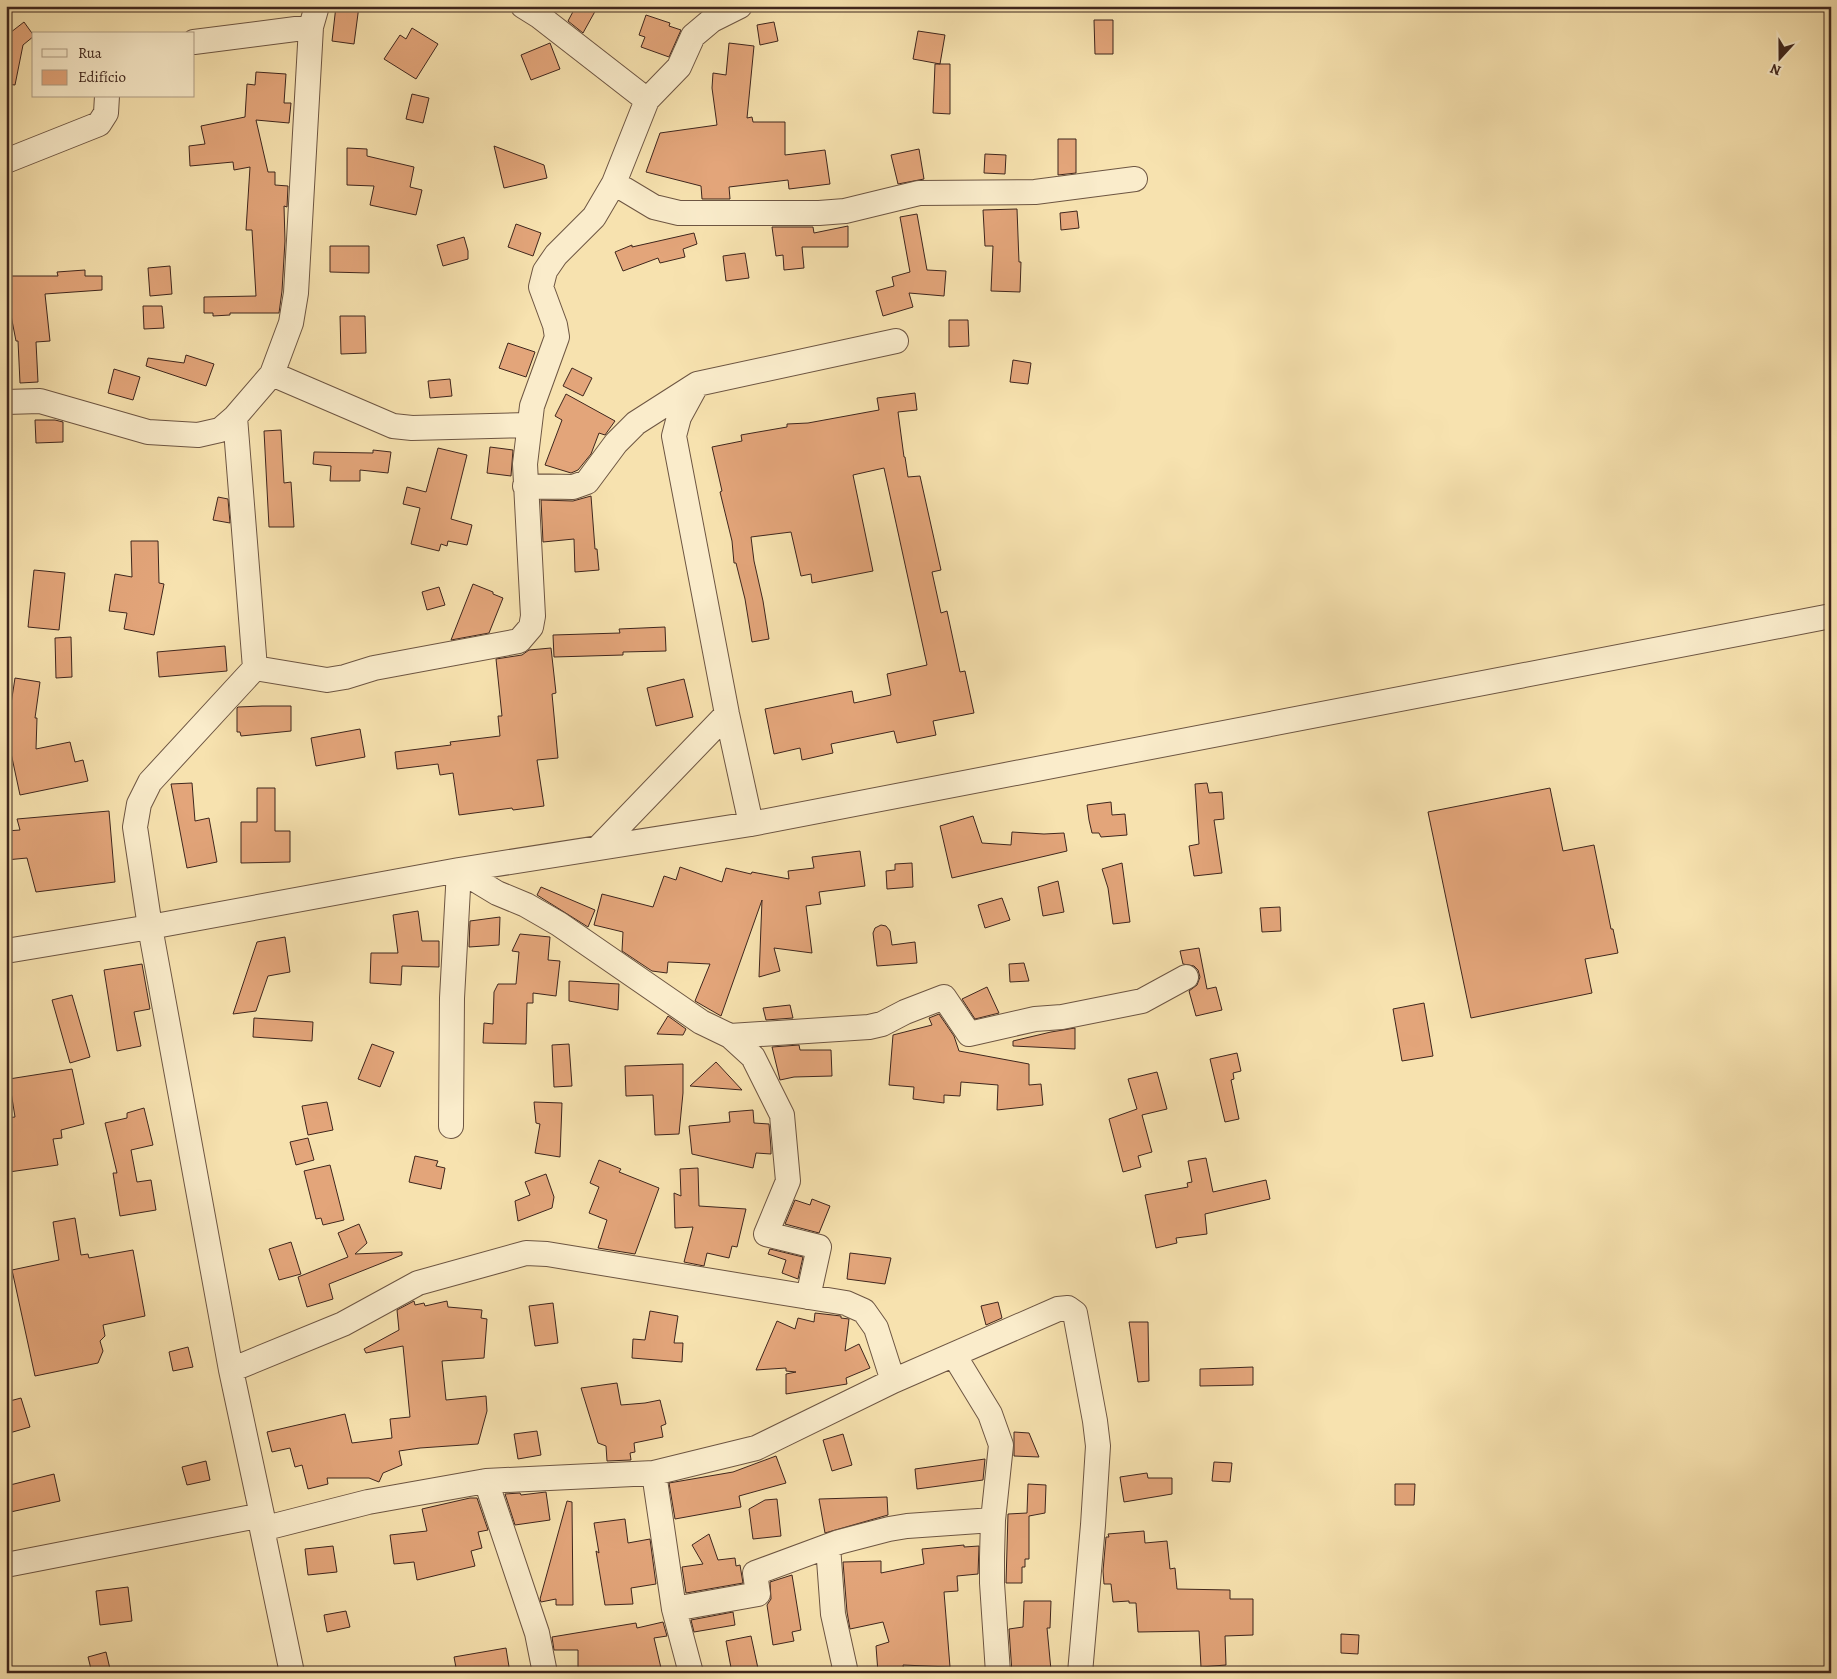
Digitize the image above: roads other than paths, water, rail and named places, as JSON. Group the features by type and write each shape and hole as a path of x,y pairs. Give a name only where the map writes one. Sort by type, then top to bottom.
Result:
{"street":[{"path":"523,6 539,16 647,100"},
{"path":"255,668 327,680 345,677 374,668 519,641 531,627 533,616 524,464 532,406 557,336 555,325 541,287 545,271 556,255 594,217 614,183 647,100 679,67 694,36 712,20 740,6"},
{"path":"6,402 40,401 148,432 198,435 220,430 235,417 272,374 291,322 296,293 314,17 195,42"},
{"path":"6,162 99,124 106,113 108,98"},
{"path":"614,183 654,207 680,213 819,213 845,211 919,193 1035,192 1135,179"},
{"path":"525,486 573,487 587,482 616,443 636,423 697,384 896,341"},
{"path":"272,374 393,426 412,428 528,425"},
{"path":"697,384 679,417 674,436 727,714 751,824"},
{"path":"235,417 255,668 150,782 138,804 135,827 150,927 232,1370 292,1673"},
{"path":"6,951 150,927 460,870 751,824 1831,616"},
{"path":"598,848 727,714"},
{"path":"460,870 497,893 526,904 559,924 701,1022 730,1036 753,1057 782,1115 788,1181 766,1234 820,1247 808,1297"},
{"path":"451,1126 452,998 460,870"},
{"path":"730,1036 868,1027 882,1024 905,1012 944,997 969,1034 1035,1019 1062,1017 1142,1001 1186,977"},
{"path":"232,1370 343,1324 418,1283 526,1253 547,1254 846,1303 864,1311 876,1328 893,1381"},
{"path":"6,1565 262,1522 486,1481 654,1473 756,1448 893,1381 1058,1309 1068,1308 1074,1313 1098,1446 1080,1673"},
{"path":"954,1355 990,1414 1001,1446 993,1520 992,1583 998,1673"},
{"path":"654,1473 674,1609 691,1673"},
{"path":"486,1481 536,1633 545,1673"},
{"path":"674,1609 758,1594 755,1573 828,1546 907,1526 993,1520"},
{"path":"828,1546 833,1614 846,1673"}]}
